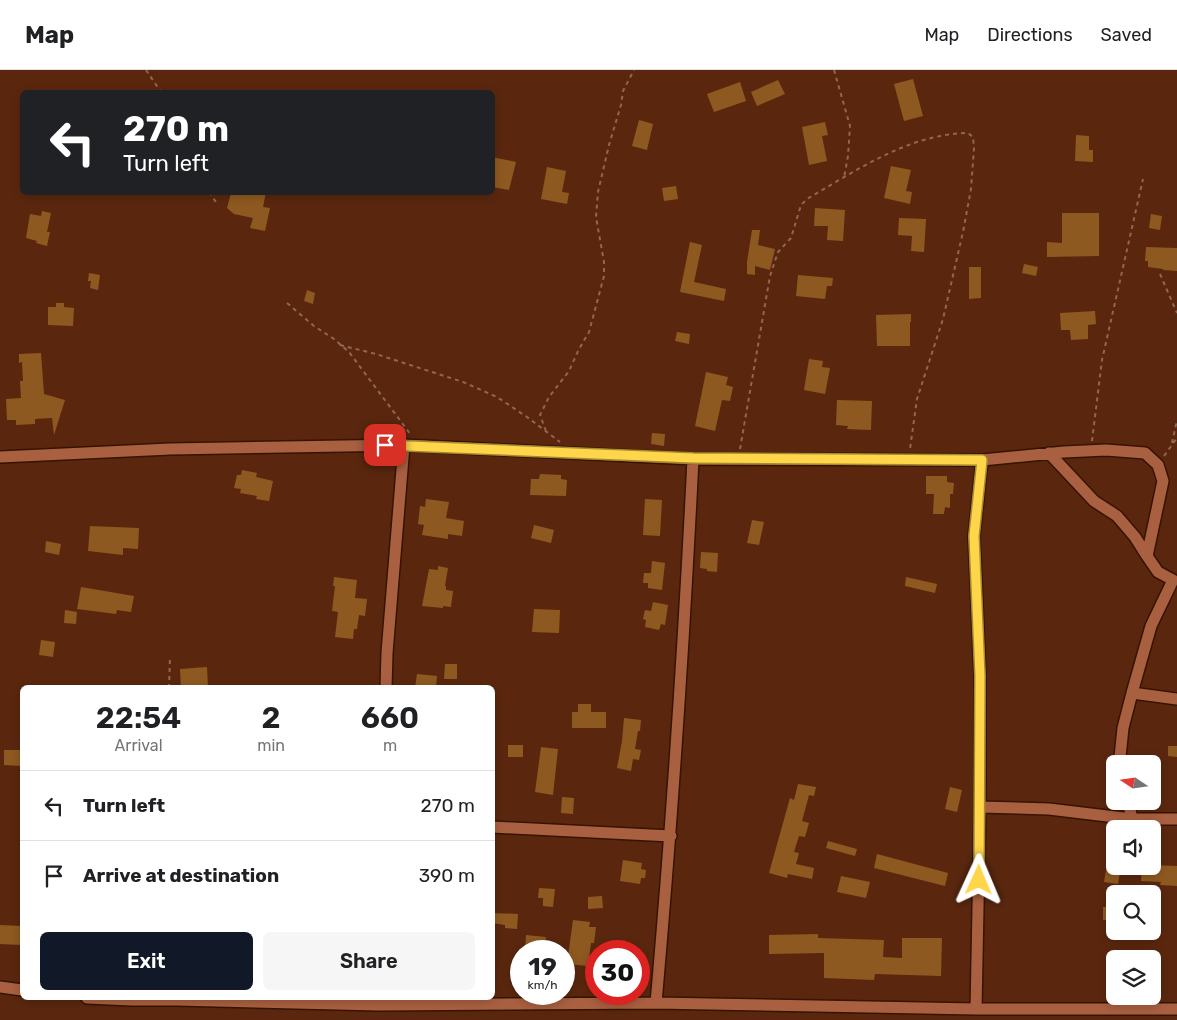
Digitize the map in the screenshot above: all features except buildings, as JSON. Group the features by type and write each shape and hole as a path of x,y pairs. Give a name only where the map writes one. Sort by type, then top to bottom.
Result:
{"street":[{"path":"386,685 404,445"},
{"path":"0,457 170,449 404,445 739,459 982,460 1091,451 1145,453 1158,465 1163,480 1147,556"},
{"path":"1049,453 1094,501 1117,516 1135,537 1158,572 1175,580 1151,626 1123,728 1120,755"},
{"path":"656,1003 671,836 683,656 693,458"},
{"path":"976,1010 980,807 980,676 974,536 982,460"},
{"path":"1132,692 1177,699"},
{"path":"980,807 1049,809 1132,819 1177,819"},
{"path":"1130,810 1132,819"},
{"path":"495,827 671,836"},
{"path":"0,987 20,990"},
{"path":"132,1000 656,1003 976,1010 1177,1009"}],"path":[{"path":"146,70 160,90"},
{"path":"340,345 376,354 462,382 497,397 546,431 540,415 549,397 569,371 589,332 604,276 604,262 596,217 598,192 624,91 634,70"},
{"path":"834,70 850,126 844,178"},
{"path":"739,459 770,276 778,252 791,238 801,205 807,199 905,145 956,133 968,133 972,137 974,148 971,189 943,319 917,400 909,459"},
{"path":"1091,451 1102,360 1143,179"},
{"path":"211,195 218,205"},
{"path":"1160,274 1177,313"},
{"path":"287,303 349,352 406,430 421,446"},
{"path":"1172,443 1177,420"},
{"path":"1158,465 1177,438"},
{"path":"169,685 170,656"}],"route":[{"path":"385,445 693,458 982,460 974,536 980,676 979,880"}]}
